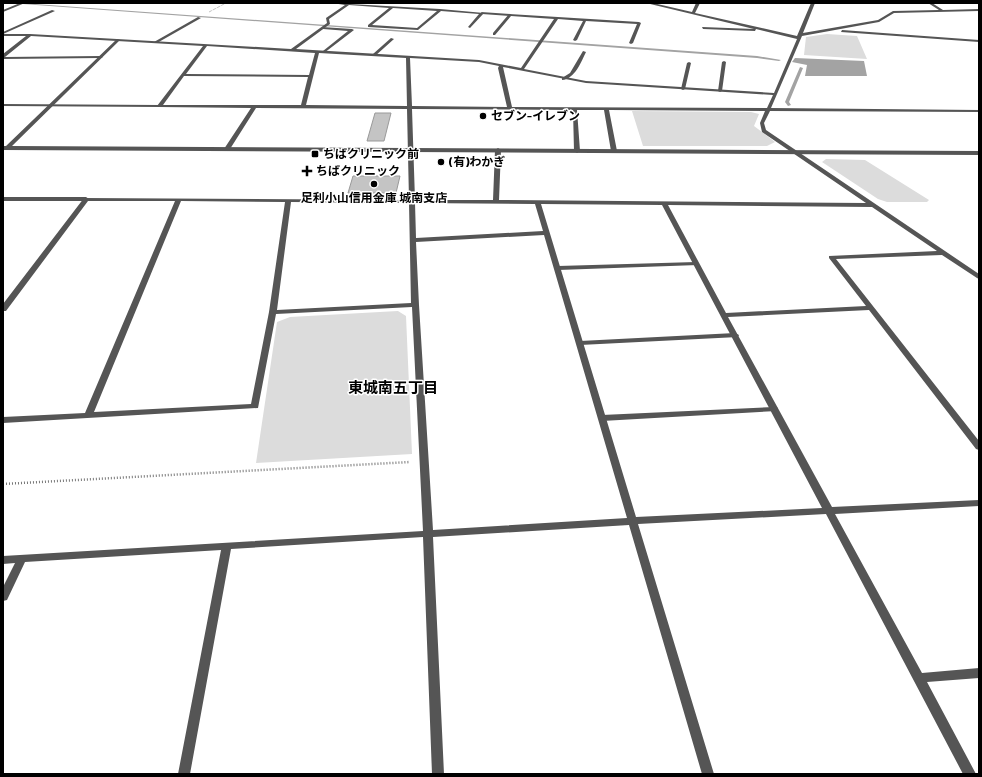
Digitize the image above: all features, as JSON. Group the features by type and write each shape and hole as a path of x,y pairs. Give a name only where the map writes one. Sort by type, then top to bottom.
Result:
{"street":[{"path":"3,11 23,3"},
{"path":"334,3 639,24 631,43"},
{"path":"422,9 427,3"},
{"path":"650,3 799,36 879,20 892,12 979,10"},
{"path":"693,13 698,3"},
{"path":"813,3 776,94 762,123 764,131 798,152 979,277"},
{"path":"930,3 944,11"},
{"path":"291,51 323,28 329,23 327,19 348,4"},
{"path":"392,7 369,26 418,29 440,10"},
{"path":"3,34 53,11"},
{"path":"470,28 482,13"},
{"path":"494,34 510,15"},
{"path":"156,42 199,18"},
{"path":"522,69 557,18"},
{"path":"575,40 585,20"},
{"path":"323,28 352,30 324,52"},
{"path":"703,28 752,30 761,28"},
{"path":"832,30 979,41"},
{"path":"3,34 479,61 564,79 593,83 776,94"},
{"path":"3,57 30,35"},
{"path":"3,152 5,148 51,106 118,40"},
{"path":"374,55 392,40"},
{"path":"159,106 205,46"},
{"path":"303,107 317,52"},
{"path":"564,79 572,74 584,52"},
{"path":"408,56 408,107 415,305 422,461 428,535 438,774"},
{"path":"3,57 101,57"},
{"path":"720,91 724,62"},
{"path":"683,89 689,63"},
{"path":"502,65 500,68 510,108"},
{"path":"182,75 311,76"},
{"path":"3,105 979,111"},
{"path":"227,149 254,107"},
{"path":"575,108 577,151"},
{"path":"606,109 614,151"},
{"path":"5,148 979,153"},
{"path":"496,203 498,150"},
{"path":"3,199 873,205"},
{"path":"3,309 86,199"},
{"path":"88,416 178,201"},
{"path":"3,420 255,406 273,312 288,202"},
{"path":"538,203 708,774"},
{"path":"664,204 970,774"},
{"path":"413,240 547,233"},
{"path":"943,253 831,257 979,447"},
{"path":"558,268 696,264"},
{"path":"273,312 415,305"},
{"path":"723,315 870,308"},
{"path":"580,343 734,335"},
{"path":"602,418 774,409"},
{"path":"3,560 428,535 633,521 979,503"},
{"path":"184,774 228,547"},
{"path":"3,597 22,559"},
{"path":"919,678 979,674"}],"path":[{"path":"209,13 226,3"},
{"path":"3,484 422,461"}],"shaded area":[{"path":"827,34 857,36 867,59 804,55 806,37"},
{"path":"795,58 864,61 867,76 805,76 807,65 792,62"},
{"path":"632,111 751,112 759,114 754,126 775,142 767,146 643,146"},
{"path":"826,159 865,160 929,200 927,202 887,202 878,199 822,162"},
{"path":"398,311 406,316 412,454 256,463 277,322 290,317"}],"building":[{"path":"375,113 391,113 384,141 367,141"},
{"name":"足利小山信用金庫 城南支店","path":"353,176 400,176 396,193 348,193"}],"waterway":[{"path":"10,3 757,57 779,60"},
{"path":"789,105 787,102 801,68"}],"place":[{"name":"セブン-イレブン","path":"483,116"},
{"name":"ちばクリニック前","path":"315,154"},
{"name":"(有)わかぎ","path":"441,162"},
{"name":"ちばクリニック","path":"307,171"},
{"name":"足利小山信用金庫 城南支店","path":"374,184"}],"district":[{"name":"東城南五丁目","path":"393,388"}]}
